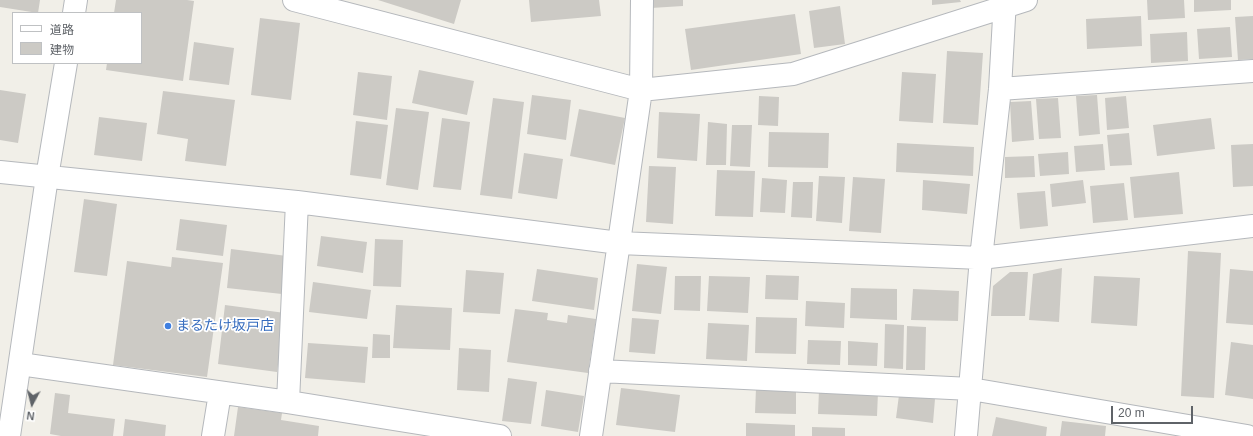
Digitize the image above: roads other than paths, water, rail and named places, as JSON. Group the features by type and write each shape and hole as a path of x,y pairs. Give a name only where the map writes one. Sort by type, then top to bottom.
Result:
{"street":[{"path":"74,12 76,0"},
{"path":"294,0 641,90 793,74 1005,3 1026,0"},
{"path":"591,436 641,90 642,0"},
{"path":"966,436 981,258 1000,88 1005,3"},
{"path":"9,436 47,177 66,64"},
{"path":"1000,88 1253,71"},
{"path":"0,172 297,202 619,243 981,258 1253,226"},
{"path":"288,402 297,202"},
{"path":"20,364 288,402 500,436"},
{"path":"600,371 971,389 1247,436"},
{"path":"213,436 220,393"}],"place":[{"name":"まるたけ坂戸店","path":"168,326"}]}
